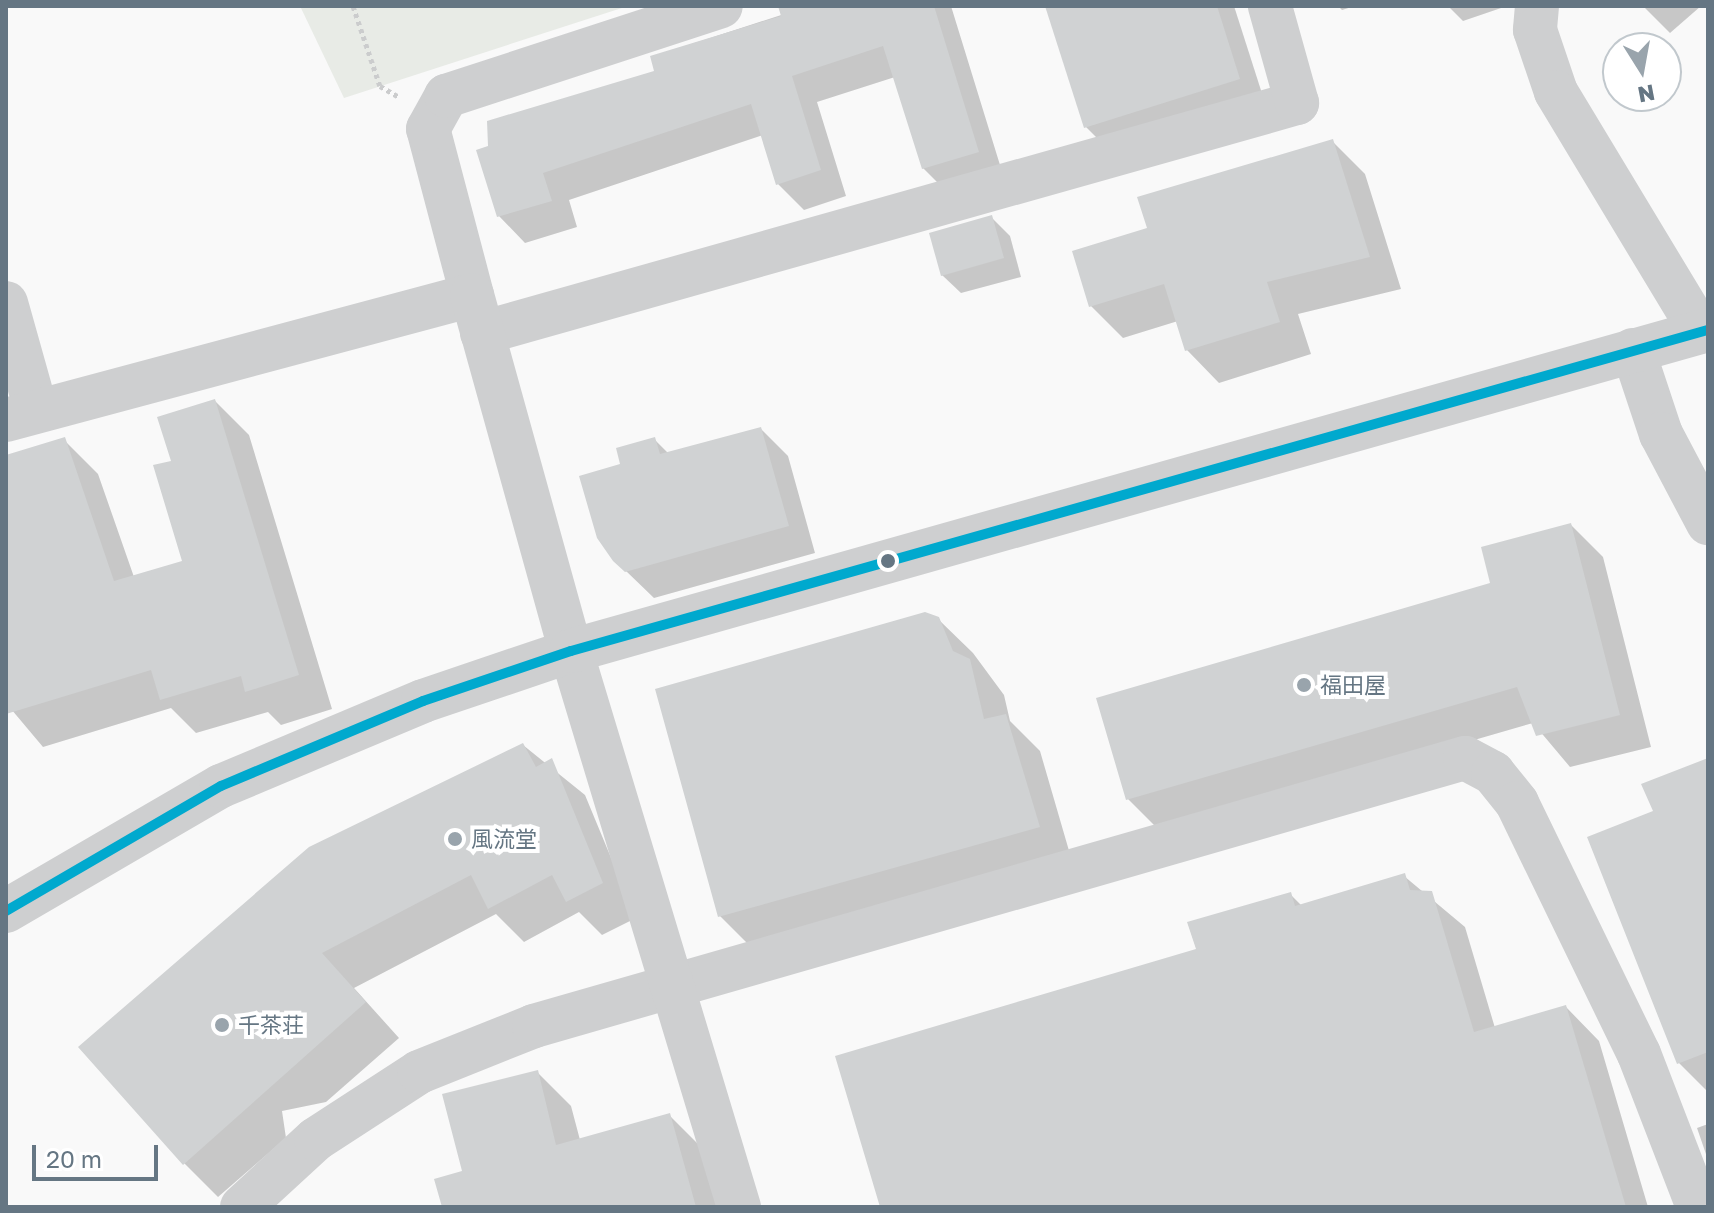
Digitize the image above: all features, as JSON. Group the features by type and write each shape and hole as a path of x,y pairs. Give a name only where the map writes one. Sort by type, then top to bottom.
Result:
{"street":[{"path":"721,6 446,96 428,129 571,651 739,1207"},
{"path":"6,303 21,415 477,314 1297,103 1270,6"},
{"path":"6,911 221,786 423,701 571,651 1704,331 1556,92 1535,30 1537,6"},
{"path":"1633,350 1661,434 1708,523"},
{"path":"242,1207 316,1139 419,1072 534,1026 1465,758 1493,773 1517,803 1639,1054 1698,1207"}],"path":[{"path":"353,6 380,86"}],"shaded area":[{"path":"300,6 628,6 344,98"}],"building":[{"path":"778,6 934,6 979,152 922,169 883,46 792,76 821,170 776,185 751,104 543,173 552,201 497,217 476,150 488,146 487,121 654,71 650,56 781,16"},
{"path":"1045,6 1217,6 1240,79 1084,128"},
{"path":"1333,139 1370,257 1267,282 1280,322 1185,351 1164,284 1089,307 1072,251 1147,228 1137,197"},
{"path":"992,215 1004,258 941,276 929,233"},
{"path":"215,399 299,675 245,692 241,676 160,700 151,670 6,714 6,455 65,437 114,581 182,561 153,465 171,461 157,417"},
{"path":"761,427 789,526 625,572 613,561 597,538 579,476 620,464 616,448 655,437 660,454"},
{"name":"福田屋","path":"1571,523 1620,715 1536,736 1517,687 1126,800 1096,698 1490,583 1481,547"},
{"path":"925,612 939,617 953,651 970,659 984,719 1006,714 1040,827 718,917 655,689"},
{"path":"523,743 536,767 552,758 603,883 566,902 552,875 488,909 471,875 322,953 366,1002 183,1165 78,1047 309,847"},
{"path":"1708,758 1708,1052 1677,1064 1587,837 1653,811 1641,784"},
{"path":"1405,873 1410,890 1432,891 1474,1032 1566,1005 1626,1207 880,1207 835,1056 1196,949 1187,922 1291,892 1295,906"},
{"path":"538,1070 556,1145 670,1113 696,1207 442,1207 434,1179 462,1171 442,1094"}],"transit line":[{"path":"6,911 221,786 423,701 571,651 1708,330"}],"place":[{"name":"福田屋","path":"1304,685"},
{"name":"風流堂","path":"455,839"},
{"name":"千茶荘","path":"222,1025"}]}
